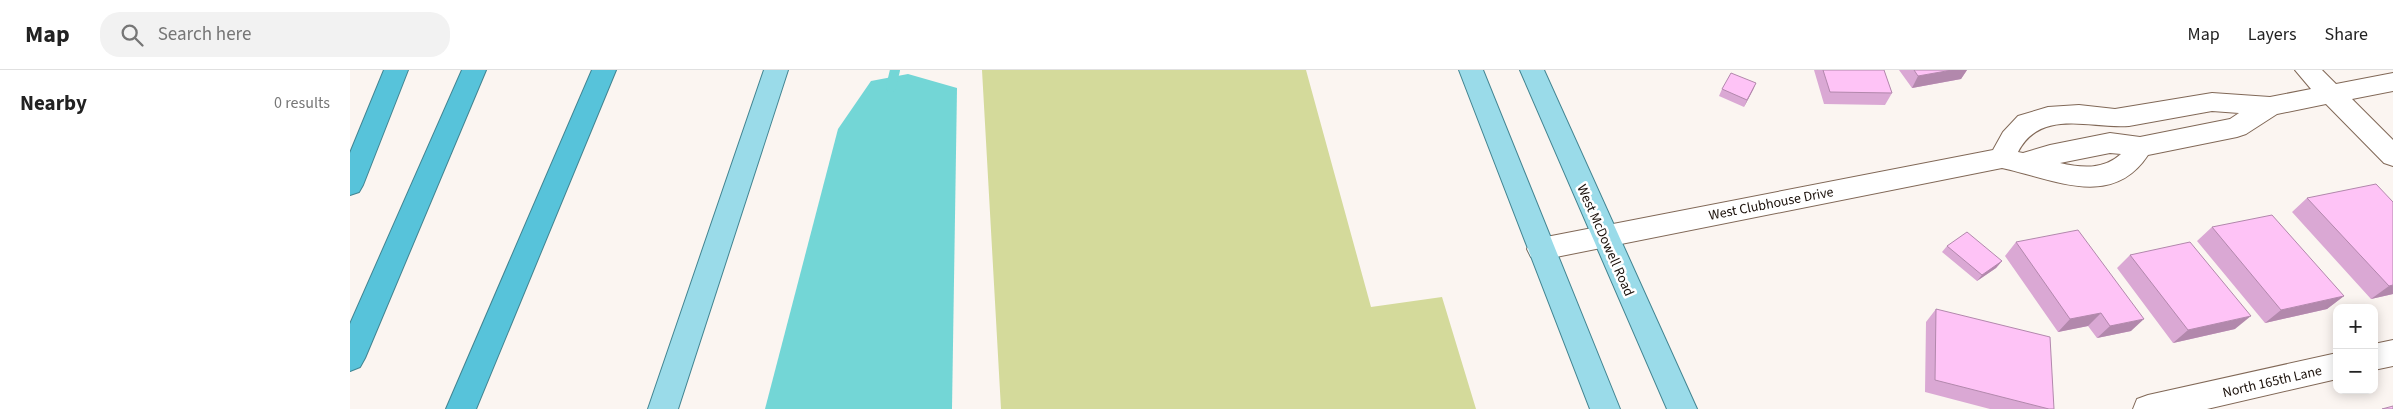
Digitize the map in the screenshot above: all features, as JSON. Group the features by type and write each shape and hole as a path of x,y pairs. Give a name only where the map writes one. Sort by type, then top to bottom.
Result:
{"highway":[{"path":"350,185 396,70"},
{"path":"350,358 474,70"},
{"path":"461,409 604,70"}],"main road":[{"path":"663,409 776,70"},
{"path":"1471,70 1604,409"},
{"name":"West McDowell Road","path":"1532,70 1682,409"}],"street":[{"path":"2307,70 2393,156"},
{"path":"2014,160 2012,139 2027,123 2048,116 2079,114 2115,118 2212,102 2270,106 2393,82"},
{"path":"2115,118 2140,147 2237,127 2270,106"},
{"name":"West Clubhouse Drive","path":"1541,249 2014,160 2069,176 2093,178 2111,174 2129,164 2140,147"},
{"path":"2378,356 2393,353"},
{"name":"North 165th Lane","path":"2148,409 2333,367"}],"green space":[{"path":"982,70 1306,70 1371,307 1442,297 1476,409 1001,409"}],"water":[{"path":"908,74 957,88 952,409 765,409 838,129 871,81"}],"building":[{"path":"1823,70 1884,70 1892,93 1830,92"},
{"path":"1914,70 1952,70 1918,76"},
{"path":"1731,73 1756,83 1747,100 1722,89"},
{"path":"2376,184 2393,202 2393,285 2389,286 2307,198"},
{"path":"2272,215 2344,296 2281,310 2212,227"},
{"path":"2078,230 2144,319 2110,326 2101,313 2070,319 2016,242"},
{"path":"1967,232 2002,261 1982,275 1947,246"},
{"path":"2190,242 2251,316 2188,330 2130,255"},
{"path":"1936,309 2050,337 2054,409 1935,380"},
{"path":"2393,406 2393,409 2382,409"}],"waterway":[{"path":"891,87 895,70"}]}
